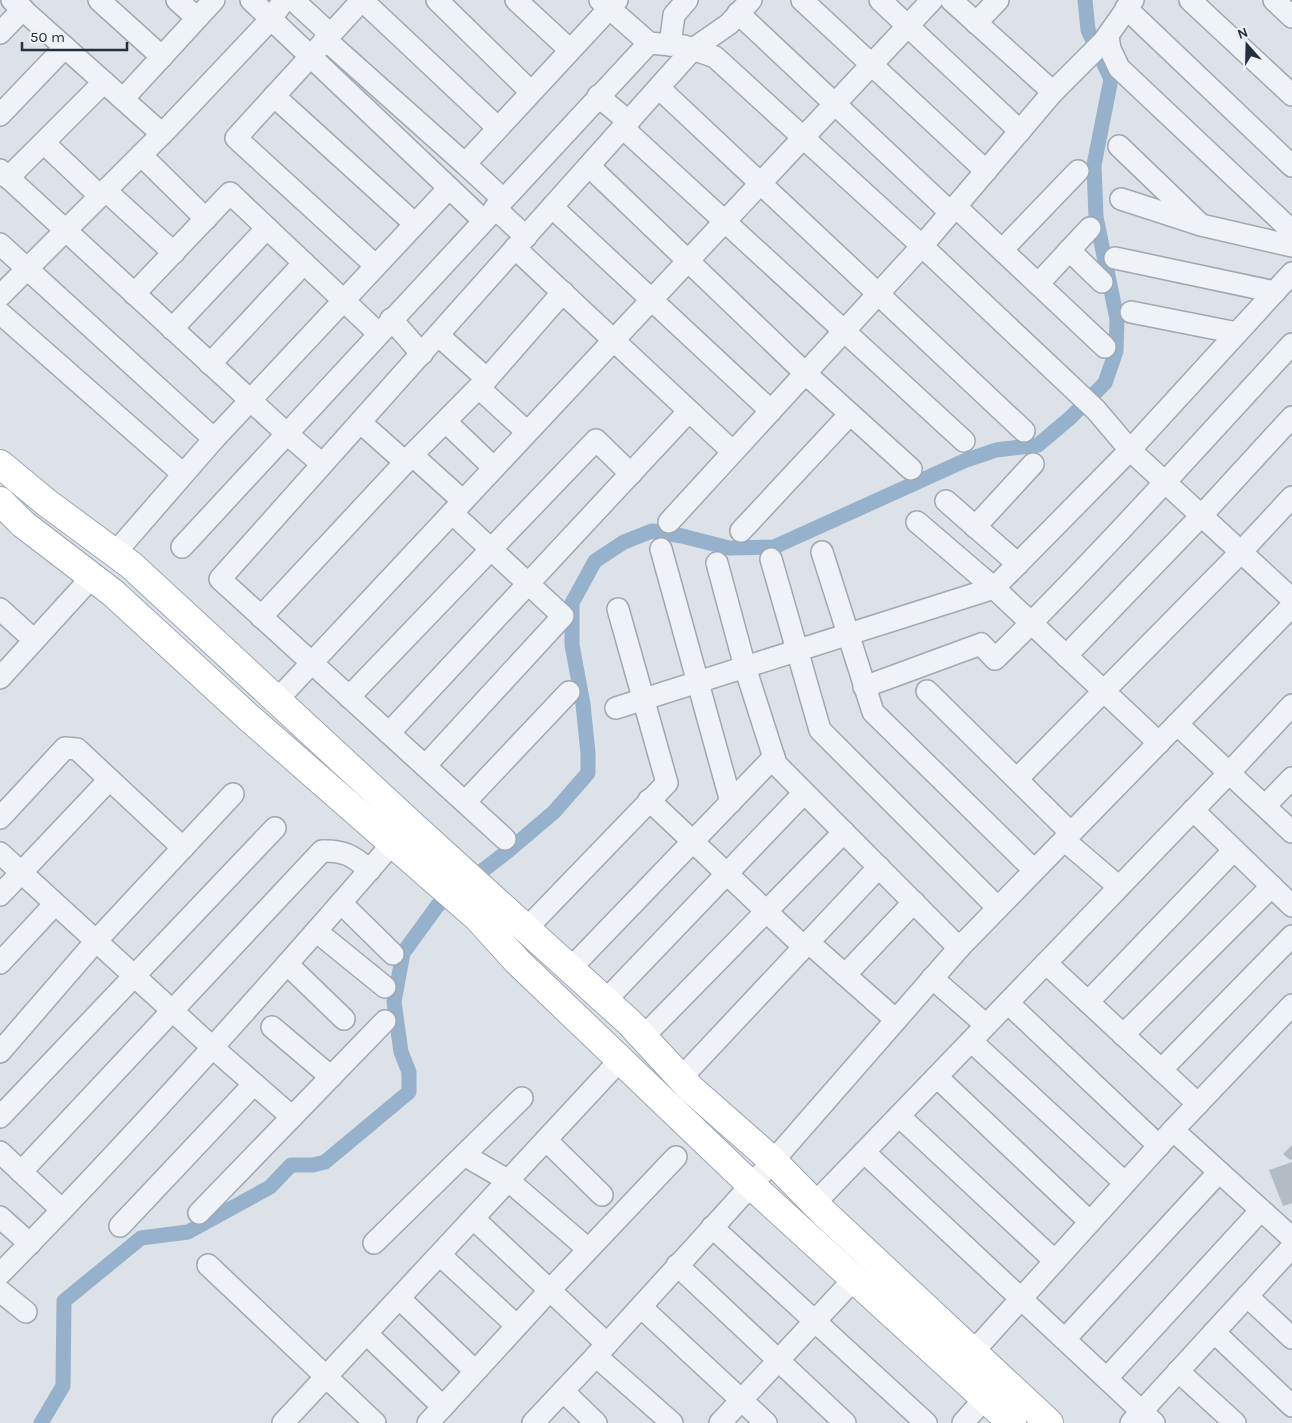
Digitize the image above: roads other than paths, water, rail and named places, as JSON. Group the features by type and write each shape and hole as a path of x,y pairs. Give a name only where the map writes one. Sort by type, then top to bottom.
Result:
{"main road":[{"path":"0,464 47,504 131,565 277,700 440,869 486,909 526,929 570,969 643,1037 681,1078 773,1161 815,1204 1049,1423"},
{"path":"0,501 23,524 113,593 247,716 392,844 440,869"},
{"path":"486,909 517,961 751,1185 1012,1423"}],"street":[{"path":"99,0 162,57"},
{"path":"177,0 197,18"},
{"path":"123,99 214,0"},
{"path":"251,0 449,188 493,209"},
{"path":"0,296 162,134 271,19 284,0"},
{"path":"293,0 327,37 465,164 493,209 563,292 733,452"},
{"path":"376,266 236,138 362,0 498,128"},
{"path":"437,0 530,92"},
{"path":"516,0 570,50"},
{"path":"670,45 674,15 687,0"},
{"path":"802,0 986,170"},
{"path":"880,0 1020,131"},
{"path":"277,700 932,0"},
{"path":"951,0 976,23 1059,87"},
{"path":"976,23 998,0"},
{"path":"1190,0 1292,94"},
{"path":"1274,0 1292,17"},
{"path":"465,164 570,50 609,3 649,43 684,46 715,57 922,246 1096,410 1130,450 1292,599"},
{"path":"0,33 18,4 162,134"},
{"path":"669,522 922,246 1059,87 1106,39 1130,4 1292,166"},
{"path":"505,838 220,579 693,50 729,24 744,7 835,104 1002,250 1104,346"},
{"path":"1106,39 1119,68 1292,231"},
{"path":"182,547 493,209 649,43"},
{"path":"0,115 65,47"},
{"path":"104,82 44,143 4,174 210,364 322,464"},
{"path":"659,88 1024,431"},
{"path":"274,96 415,224"},
{"path":"598,96 725,221 964,440"},
{"path":"44,143 174,253"},
{"path":"1119,146 1202,225"},
{"path":"141,155 206,219"},
{"path":"589,166 805,373 911,469"},
{"path":"1002,250 1078,170"},
{"path":"114,553 214,439 449,188"},
{"path":"134,294 230,193 343,301 385,326 422,354"},
{"path":"1122,200 1202,225 1292,246"},
{"path":"552,207 770,411"},
{"path":"172,328 267,228"},
{"path":"1038,284 1090,228"},
{"path":"0,244 214,439"},
{"path":"1069,250 1102,282"},
{"path":"1114,258 1275,292"},
{"path":"210,364 304,264"},
{"path":"616,708 994,588 1130,450 1292,273"},
{"path":"261,617 408,459 483,384 563,292"},
{"path":"1131,312 1237,333"},
{"path":"0,313 183,474"},
{"path":"438,335 527,432"},
{"path":"864,687 981,644 995,659 1165,482 1292,344"},
{"path":"389,733 689,411"},
{"path":"742,531 850,414"},
{"path":"1066,656 1202,515 1292,417"},
{"path":"360,422 408,459 457,507 491,550 563,616 425,766"},
{"path":"446,422 494,468"},
{"path":"349,697 596,440 630,474"},
{"path":"975,527 1033,464"},
{"path":"1017,779 1241,552 1292,497"},
{"path":"946,502 1018,564"},
{"path":"917,522 994,588 1159,743"},
{"path":"660,549 731,802"},
{"path":"822,552 873,712 1034,870"},
{"path":"771,559 820,730 998,908"},
{"path":"716,563 745,667 776,764 959,948"},
{"path":"0,677 92,576"},
{"path":"533,1423 602,1350 773,1161 959,948 1292,606"},
{"path":"526,929 666,783 618,608"},
{"path":"0,609 34,640"},
{"path":"927,691 1017,779 1068,836 1119,887"},
{"path":"465,802 569,692"},
{"path":"815,1204 1229,773 1292,704"},
{"path":"1177,724 1292,832"},
{"path":"0,818 65,748 77,749 183,848"},
{"path":"570,969 774,757"},
{"path":"1265,806 1292,778"},
{"path":"0,895 108,780"},
{"path":"605,1001 804,793"},
{"path":"0,1052 96,941 233,794"},
{"path":"649,800 766,912 845,975 896,1020"},
{"path":"1193,810 1292,906"},
{"path":"0,1117 275,828"},
{"path":"643,1037 844,832"},
{"path":"0,1274 62,1210 288,964 392,844"},
{"path":"21,1172 322,851 335,850 351,855 370,870"},
{"path":"1088,1002 1234,850"},
{"path":"0,854 212,1047 292,1117"},
{"path":"681,1078 879,867"},
{"path":"1123,1034 1272,886"},
{"path":"845,975 914,902"},
{"path":"341,903 393,954"},
{"path":"0,963 55,904"},
{"path":"316,931 385,987"},
{"path":"1161,1070 1292,936"},
{"path":"1046,963 1198,1104"},
{"path":"288,964 344,1019"},
{"path":"932,978 986,1025"},
{"path":"1008,1003 1159,1146"},
{"path":"973,1352 1173,1130 1292,1004"},
{"path":"199,1213 385,1021"},
{"path":"272,1028 331,1077"},
{"path":"971,1042 1125,1183"},
{"path":"283,1423 621,1059"},
{"path":"937,1077 1090,1222"},
{"path":"120,1226 254,1084"},
{"path":"374,1243 522,1098"},
{"path":"899,1116 1055,1261"},
{"path":"1173,1130 1292,1238"},
{"path":"546,1140 602,1195"},
{"path":"0,1152 62,1210"},
{"path":"864,1152 1107,1378 1142,1419 1178,1371 1247,1296 1289,1257"},
{"path":"464,1154 509,1181 588,1250"},
{"path":"428,1423 676,1157"},
{"path":"1065,1339 1219,1172"},
{"path":"1107,1378 1261,1210"},
{"path":"0,1217 30,1244"},
{"path":"474,1219 550,1290 602,1350 672,1423"},
{"path":"712,1227 926,1423"},
{"path":"440,1255 517,1326"},
{"path":"208,1265 375,1423"},
{"path":"678,1265 845,1423"},
{"path":"720,1423 855,1278"},
{"path":"0,1290 26,1312"},
{"path":"1247,1296 1292,1338"},
{"path":"400,1299 475,1371"},
{"path":"641,1307 766,1423"},
{"path":"1214,1332 1292,1406"},
{"path":"367,1334 442,1407"},
{"path":"1178,1371 1235,1423"},
{"path":"563,1391 596,1423"},
{"path":"963,1423 985,1398"}],"waterway":[{"path":"41,1423 63,1386 64,1301 141,1238 188,1232 270,1187 291,1165 313,1165 325,1162 409,1092 409,1072 401,1052 394,1002 403,953 438,905 508,851 554,812 588,773 583,704 572,645 572,603 595,561 624,542 652,531 682,536 729,548 774,547 964,461 996,450 1038,445 1070,418 1105,383 1116,351 1117,319 1096,217 1094,165 1111,79 1088,30 1085,0"}]}
